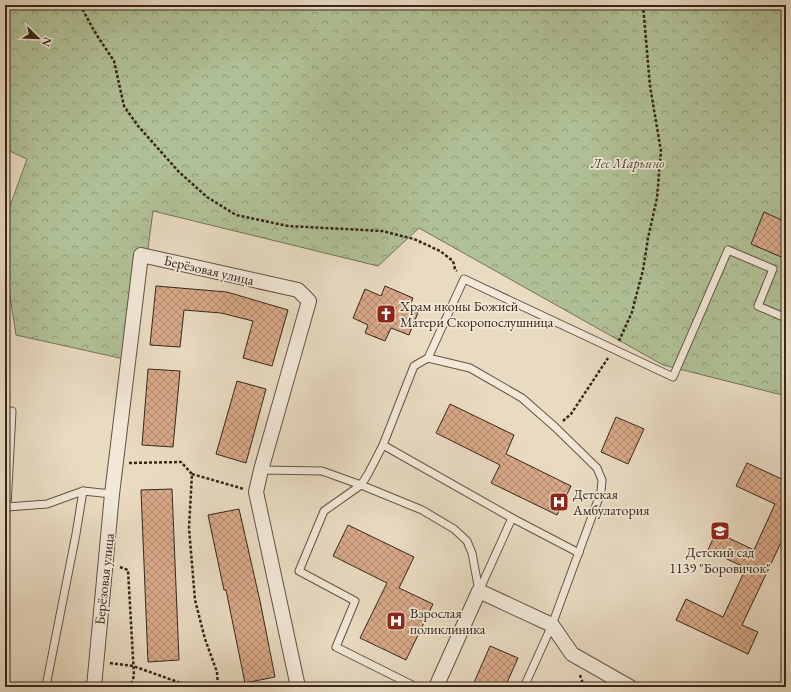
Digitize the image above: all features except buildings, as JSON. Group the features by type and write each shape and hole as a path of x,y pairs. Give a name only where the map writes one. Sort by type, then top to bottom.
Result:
{"street":[{"name":"Берёзовая улица","path":"94,687 112,494 141,254 298,290 309,301 256,492 298,687"},
{"path":"436,687 479,591 552,625 572,654 630,687"}],"lane":[{"path":"416,687 336,647 355,601 299,571 324,511 361,485 368,474 383,445 414,366 428,358 464,279 673,377 728,250 773,269 758,306 786,318"},
{"path":"428,358 470,368 522,398 555,427 597,468 602,480 601,492 552,625 524,687"},
{"path":"5,516 7,507 12,411"},
{"path":"383,445 512,518 579,553"},
{"path":"261,470 322,471 422,510 454,529 467,541 472,553 479,591"},
{"path":"7,507 47,504 83,491 112,494"},
{"path":"50,687 47,681 83,491"},
{"path":"479,591 512,518"}],"path":[{"path":"80,5 96,34 114,61 124,106 138,126 179,172 207,197 236,215 288,226 382,231 414,239 440,251 453,261 455,269 464,279"},
{"path":"555,427 571,414 620,340 632,312 644,270 648,238 657,198 661,150 650,86 642,5"},
{"path":"116,464 181,462 192,474 256,492"},
{"path":"192,474 189,528 195,600 205,639 217,672 218,687"},
{"path":"106,563 128,570 134,676 130,687"},
{"path":"96,661 133,666 192,687"}],"green space":[{"name":"Лес Марьино","path":"5,5 786,5 786,396 663,365 419,228 378,266 153,211 133,361 16,335 5,264 5,220 27,159 5,149"}],"place":[{"name":"Храм иконы Божией Матери Скоропослушница","path":"386,314"},
{"name":"Детская Амбулатория","path":"559,502"},
{"name":"Детский сад 1139 \"Боровичок\"","path":"720,531"},
{"name":"Взрослая поликлиника","path":"396,621"}]}
